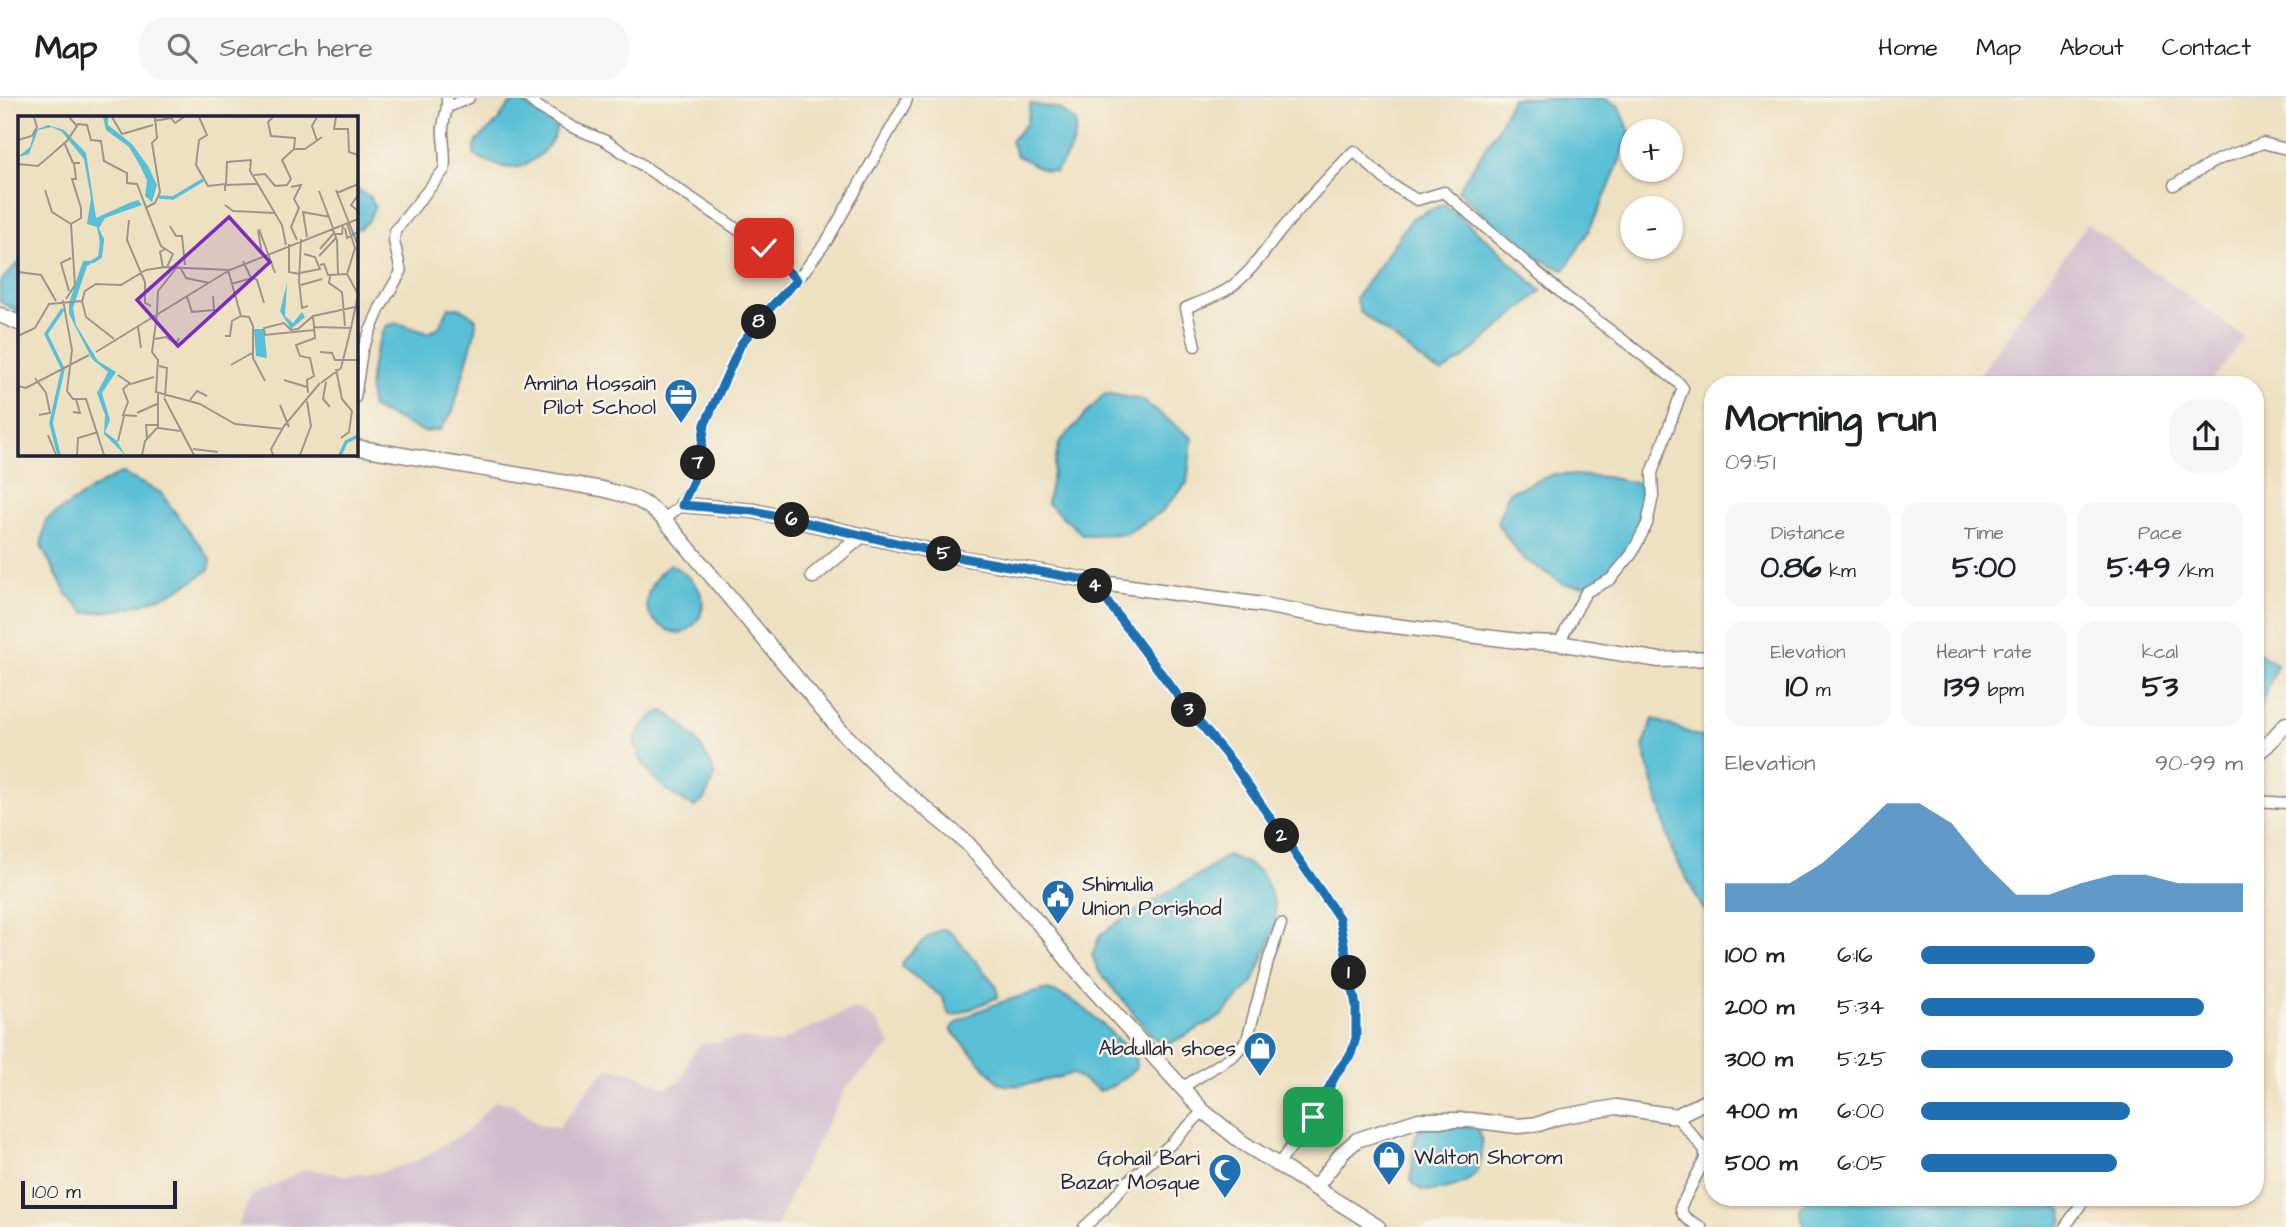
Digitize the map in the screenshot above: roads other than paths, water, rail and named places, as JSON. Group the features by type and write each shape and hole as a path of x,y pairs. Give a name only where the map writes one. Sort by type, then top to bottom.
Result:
{"street":[{"path":"357,384 362,350 380,307 401,272 394,241 395,231 444,170 446,159 443,131 447,102 469,98"},
{"path":"528,98 572,127 606,142 706,208 764,248 797,280"},
{"path":"664,519 682,505 693,481 705,424 741,344 797,280 828,239 900,115 907,98"},
{"path":"2174,185 2217,160 2263,144 2286,149"},
{"path":"1195,346 1186,307 1216,296 1243,276 1264,254 1296,212 1354,151 1389,183 1417,200 1444,192 1565,296 1679,383 1683,388 1651,473 1653,496 1647,524 1631,555 1611,579 1586,592 1559,643"},
{"path":"1,318 18,323"},
{"path":"357,447 603,489 640,499 664,519 840,730 891,780 967,843 1048,934 1073,967 1203,1111 1243,1143 1378,1227"},
{"path":"682,505 754,511 963,558 1345,620 1502,639 1559,643 1659,660 1704,658"},
{"path":"813,576 861,536"},
{"path":"1092,581 1184,704 1232,762 1339,918 1356,1006 1356,1038 1351,1054 1338,1071 1309,1124 1278,1165"},
{"path":"2264,747 2286,724"},
{"path":"2264,802 2286,803"},
{"path":"1183,1087 1234,1055 1247,1040 1281,924"},
{"path":"1315,1188 1357,1139 1419,1120 1471,1119 1518,1126 1616,1107 1676,1116 1704,1102"},
{"path":"1084,1227 1126,1183 1172,1143 1203,1111"},
{"path":"1676,1116 1704,1149"},
{"path":"1701,1227 1684,1216 1681,1206 1704,1161"},
{"path":"2065,1227 2080,1206"}],"water":[{"path":"1512,98 1603,98 1619,106 1624,119 1620,119 1620,159 1594,221 1564,270 1520,246 1458,190 1497,130"},
{"path":"515,101 521,102 557,126 546,147 533,160 510,168 501,167 474,155 478,140"},
{"path":"1030,104 1059,109 1076,122 1070,149 1055,172 1044,170 1016,155 1011,141 1027,123"},
{"path":"357,189 369,196 375,205 369,220 359,229"},
{"path":"1444,204 1492,244 1541,291 1464,358 1442,372 1432,368 1360,312 1356,298 1412,218"},
{"path":"18,263 18,311 0,302 0,282"},
{"path":"449,307 461,308 476,319 475,332 453,411 440,430 424,432 372,408 372,366 386,326 397,323 428,333 439,327"},
{"path":"1105,393 1142,400 1192,438 1187,483 1161,512 1126,534 1083,535 1047,503 1059,443"},
{"path":"121,473 160,492 211,560 209,570 181,588 150,601 118,610 85,613 66,593 41,546 46,520"},
{"path":"1554,474 1606,477 1651,486 1643,526 1627,556 1608,577 1584,586 1564,584 1521,557 1497,523 1509,492"},
{"path":"670,564 692,580 701,594 702,611 698,620 681,633 661,626 648,611 651,586"},
{"path":"2264,656 2277,665 2264,698"},
{"path":"664,711 695,739 715,776 704,800 695,807 674,796 656,781 637,751 634,740 640,731 650,718"},
{"path":"1653,719 1704,738 1704,909 1672,851 1643,747"},
{"path":"1227,855 1259,871 1266,882 1275,905 1276,924 1270,942 1253,982 1222,1016 1171,1043 1156,1040 1099,972 1092,955 1100,935"},
{"path":"944,929 953,934 997,987 998,997 954,1016 949,1014 942,997 902,967 903,962 922,942"},
{"path":"1044,990 1069,998 1093,1016 1135,1056 1136,1068 1113,1086 1100,1091 1073,1074 1007,1085 999,1083 951,1030 957,1023 979,1011"},
{"path":"1425,1124 1477,1127 1482,1154 1479,1167 1471,1178 1435,1191 1420,1189 1411,1181 1414,1144 1417,1133"},
{"path":"1802,1206 2057,1206 2063,1211 2059,1227 1804,1227 1800,1209"}],"place":[{"name":"Amina Hossain Pilot School","path":"681,425"},
{"name":"Shimulia Union Porishod","path":"1058,926"},
{"name":"Abdullah shoes","path":"1260,1078"},
{"name":"Walton Shorom","path":"1389,1187"},
{"name":"Gohail Bari Bazar Mosque","path":"1225,1200"}]}
